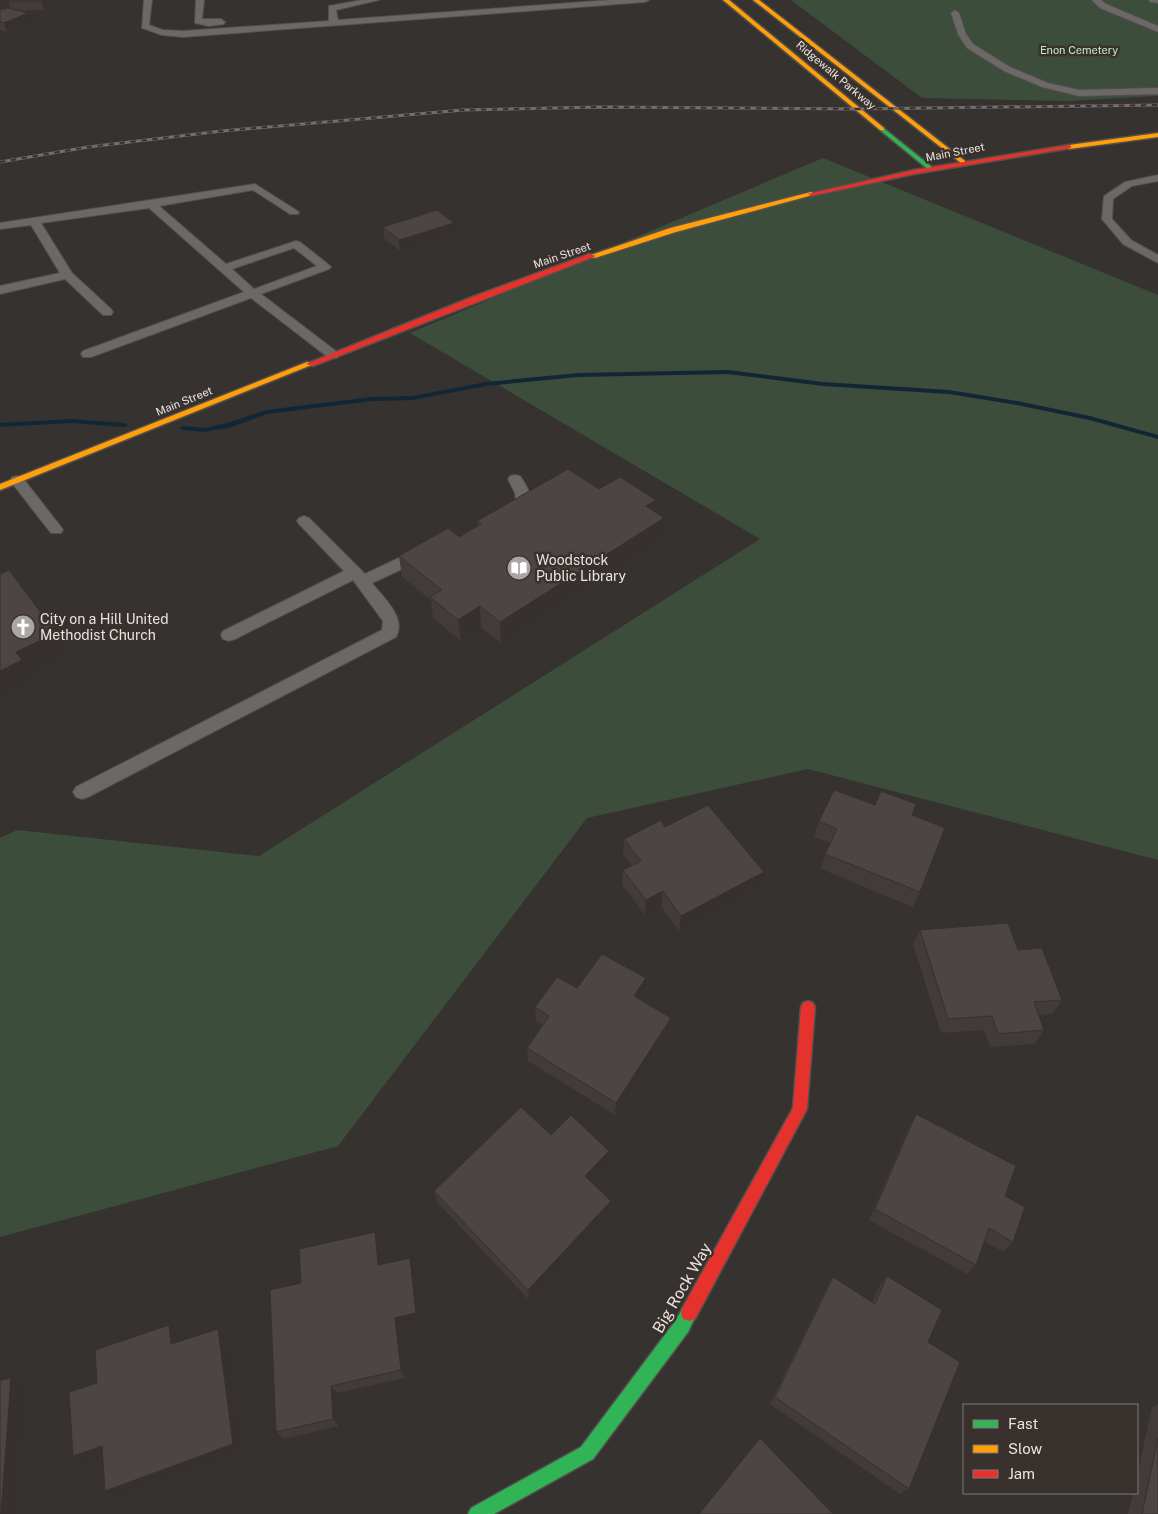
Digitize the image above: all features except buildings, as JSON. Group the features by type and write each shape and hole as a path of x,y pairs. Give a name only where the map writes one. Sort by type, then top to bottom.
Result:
{"main road":[{"name":"Ridgewalk Parkway","path":"726,0 931,169"},
{"name":"Ridgewalk Parkway","path":"756,0 963,162"},
{"name":"Main Street","path":"0,487 461,304 669,231 804,196 963,162 1021,152 1158,135"},
{"name":"Big Rock Way","path":"477,1514 587,1453 682,1326 800,1108 808,1007"}],"lane":[{"path":"148,0 146,26 162,32 184,34 334,19"},
{"path":"200,0 197,18 198,21 203,23 334,19 645,0"},
{"path":"334,19 332,8 358,1 375,0"},
{"path":"1096,0 1103,6 1158,30"},
{"path":"1153,0 1158,1"},
{"path":"955,13 962,34 970,46 1007,69 1045,85 1079,93 1158,91"},
{"path":"1158,178 1129,184 1108,198 1107,219 1127,242 1158,260"},
{"path":"1129,184 1151,190"},
{"path":"0,226 255,187 294,212"},
{"path":"151,204 252,293 332,355"},
{"path":"34,220 68,275 107,312"},
{"path":"87,354 325,267 296,244 224,268"},
{"path":"0,290 68,275"},
{"path":"503,517 518,509 524,501 524,495 515,479"},
{"path":"17,480 56,530"},
{"path":"82,792 390,633 391,620 359,577 304,521"},
{"path":"229,635 359,577 433,549"}],"green space":[{"name":"Enon Cemetery","path":"791,0 1158,0 1158,96 1067,101 922,98"},
{"path":"823,158 1158,295 1158,860 808,769 587,818 338,1146 0,1237 0,838 17,830 259,856 760,539 410,333"}],"waterway":[{"path":"183,428 204,430 229,425 266,412 372,399 413,398 486,384 578,375 728,372 823,384 949,392 1017,403 1090,418 1158,437"},
{"path":"0,425 72,421 124,425"}],"railway":[{"path":"0,162 88,147 222,131 463,110 602,107 858,109 1158,105"}],"traffic: fast":[{"path":"882,129 931,169"},
{"path":"477,1514 587,1453 682,1326 689,1313"}],"traffic: slow":[{"path":"726,0 882,129"},
{"path":"756,0 963,162"},
{"path":"1069,147 1158,135"},
{"path":"592,256 673,230 811,194"},
{"path":"0,487 310,364"}],"traffic: jam":[{"path":"811,194 914,172 1069,147"},
{"path":"310,364 475,299 592,256"},
{"path":"689,1313 800,1109 808,1007"}],"place":[{"name":"Woodstock Public Library","path":"519,568"},
{"name":"City on a Hill United Methodist Church","path":"23,627"}]}
